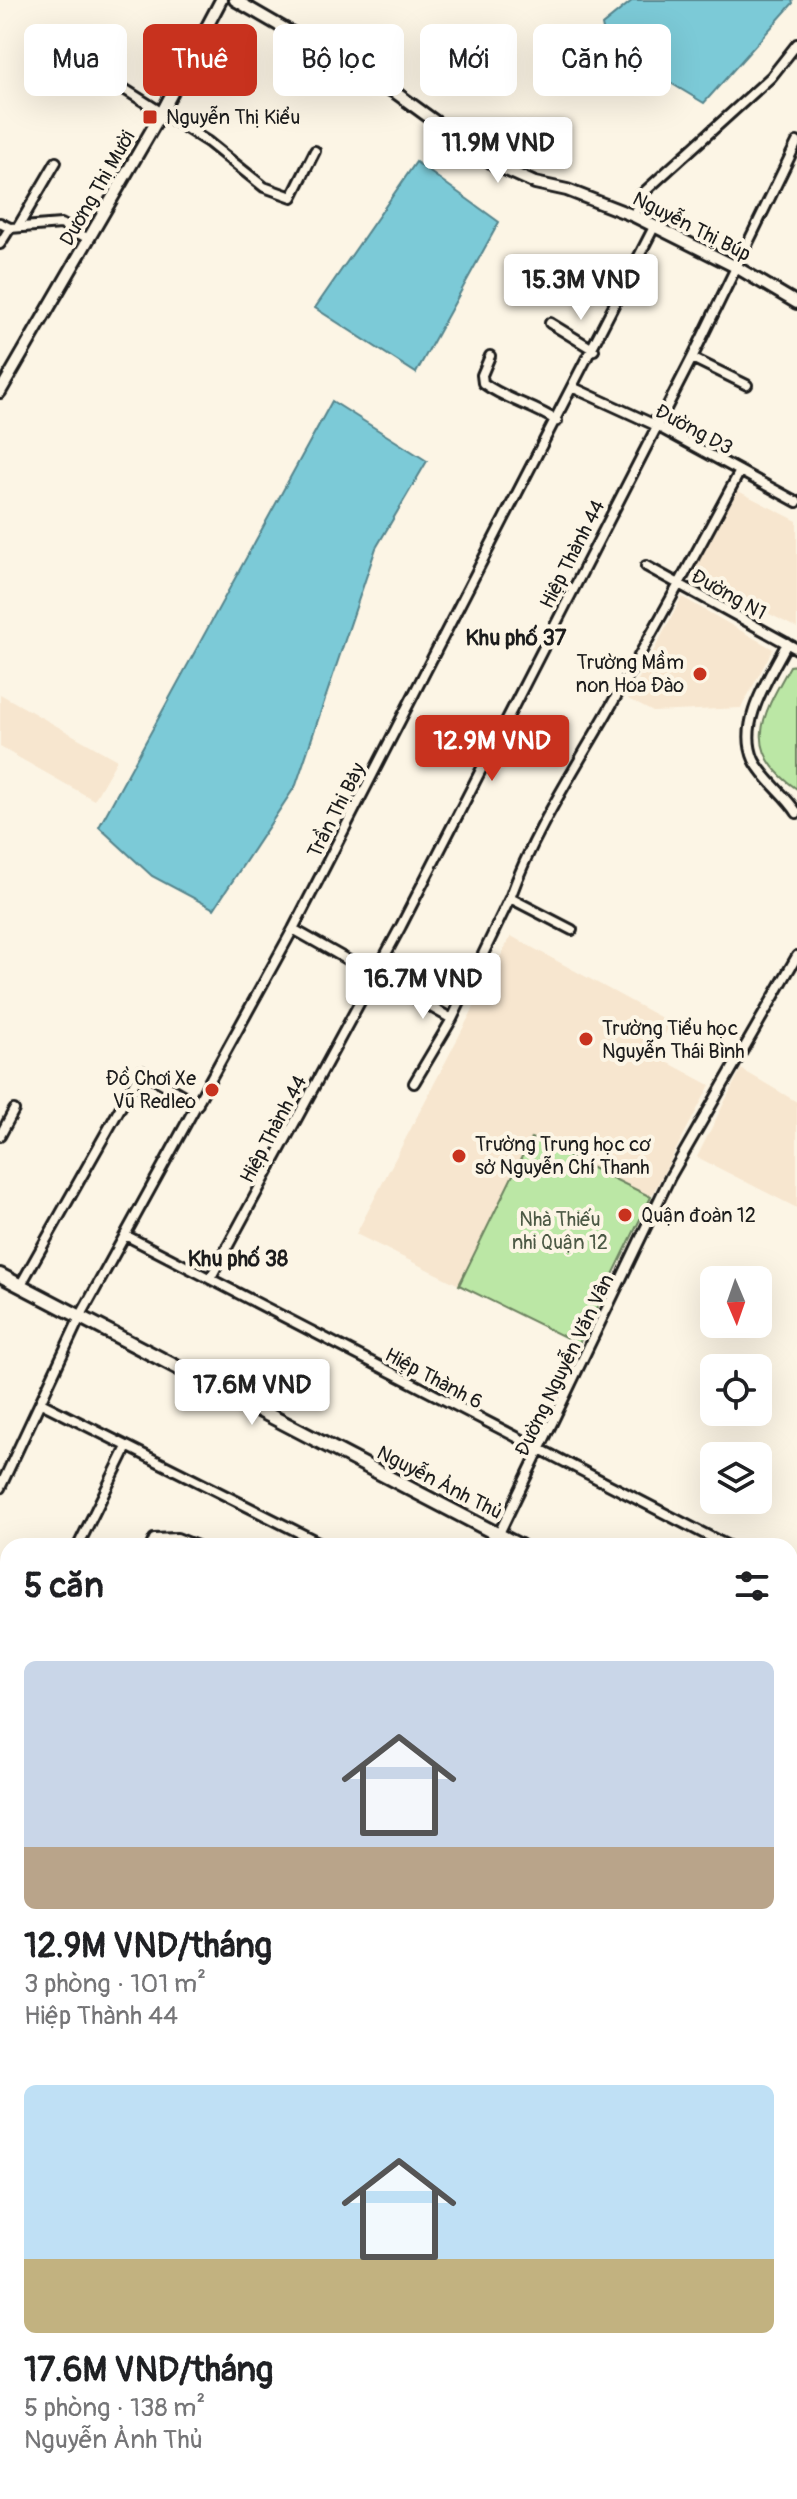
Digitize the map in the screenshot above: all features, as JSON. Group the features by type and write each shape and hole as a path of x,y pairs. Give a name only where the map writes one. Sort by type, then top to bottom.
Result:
{"main road":[{"name":"Nguyễn Ảnh Thủ","path":"0,1275 490,1538"}],"street":[{"name":"Nguyễn Thị Búp","path":"235,0 396,93 495,165 535,183 567,190 634,216 736,267 797,303"},
{"name":"Dương Thị Mười","path":"0,392 162,112 216,2"},
{"path":"634,216 641,195 771,77 797,44"},
{"path":"127,90 208,142 264,187 283,195 292,197 315,151"},
{"name":"Hiệp Thành 44","path":"210,1279 374,975 692,358 797,142"},
{"path":"0,244 14,228 56,162"},
{"path":"0,223 14,228 61,224 87,238"},
{"name":"Trần Thị Bảy","path":"0,1488 80,1317 293,929 594,350 654,227"},
{"path":"550,323 594,350"},
{"path":"490,356 482,375 483,383 499,395 532,405 557,421"},
{"path":"692,358 747,385"},
{"name":"Đường D3","path":"574,388 655,425 797,502"},
{"path":"414,1083 452,1019 560,792 680,585 740,471"},
{"name":"Đường N1","path":"646,566 797,649"},
{"path":"787,643 753,711 750,744 763,774 792,799 797,813"},
{"path":"510,898 572,930"},
{"path":"293,929 452,1019"},
{"name":"Đường Nguyễn Văn Vân","path":"497,1538 670,1177 797,956"},
{"path":"20,1286 141,1071 198,1104"},
{"path":"0,1136 14,1110"},
{"name":"Hiệp Thành 6","path":"127,1236 712,1538"},
{"path":"41,1403 310,1538"},
{"path":"82,1538 127,1447"}],"shaded area":[{"path":"738,491 797,521 797,628 695,576 693,568 731,494"},
{"name":"Trường Mầm non Hoa Đào","path":"682,597 773,649 741,708 653,712 628,699"},
{"path":"0,694 117,760 94,800 0,747"},
{"name":"Trường Trung học cơ sở Nguyễn Chí Thanh","path":"511,936 671,1023 654,1055 710,1085 651,1197 531,1139 459,1285 356,1234"},
{"path":"741,1069 797,1102 797,1208 697,1157"}],"green space":[{"path":"797,665 797,789 768,760 762,731 765,716 780,683 790,666"},
{"name":"Nhà Thiếu nhi Quận 12","path":"531,1138 651,1197 579,1344 459,1285"}],"water":[{"path":"633,0 792,0 793,3 704,103 671,83 671,24 603,24"},
{"path":"416,162 499,222 416,373 315,308"},
{"path":"332,401 427,461 376,548 296,785 214,909 152,876 99,827"}],"place":[{"name":"Nguyễn Thị Kiểu","path":"150,117"},
{"name":"Trường Mầm non Hoa Đào","path":"700,674"},
{"name":"Trường Tiểu học Nguyễn Thái Bình","path":"586,1039"},
{"name":"Đồ Chơi Xe Vũ Redleo","path":"212,1090"},
{"name":"Trường Trung học cơ sở Nguyễn Chí Thanh","path":"459,1156"},
{"name":"Quận đoàn 12","path":"625,1215"}],"district":[{"name":"Khu phố 37","path":"516,637"},
{"name":"Khu phố 38","path":"238,1258"}]}
